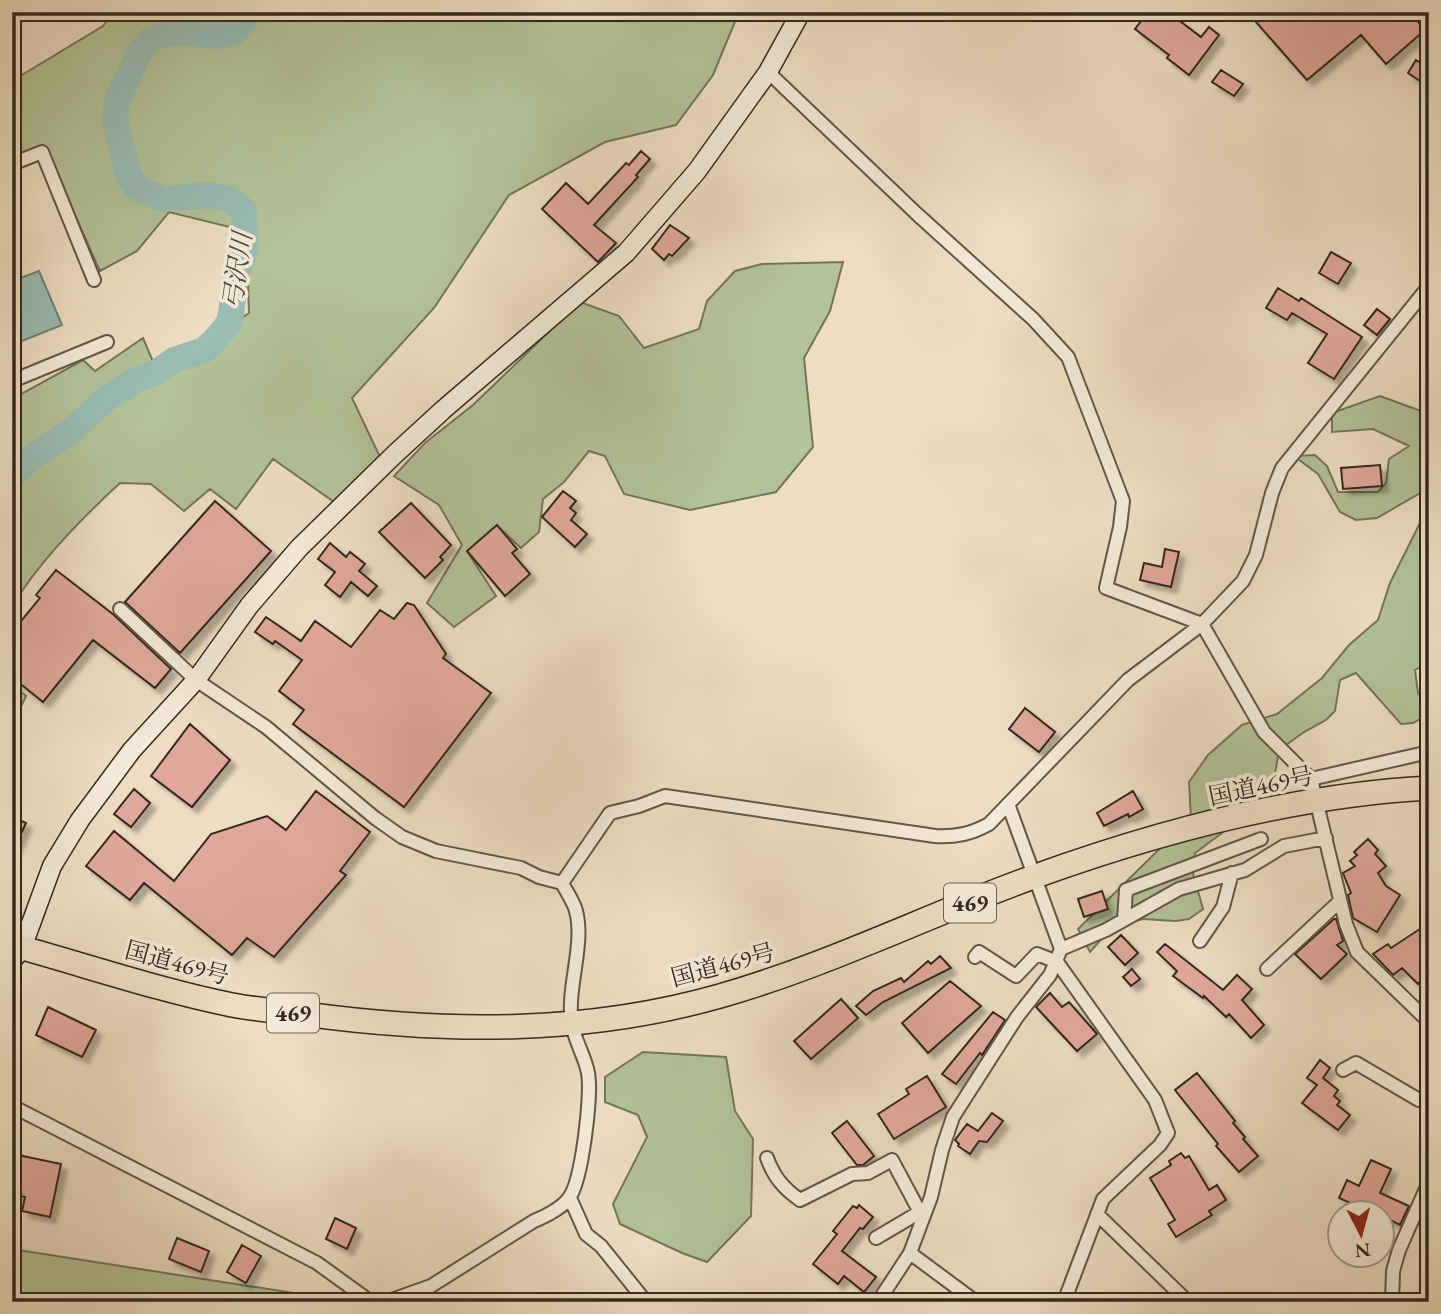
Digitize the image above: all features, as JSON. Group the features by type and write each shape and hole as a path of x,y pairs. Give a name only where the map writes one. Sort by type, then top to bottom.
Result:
{"highway":[{"name":"国道469号","path":"15,951 233,1005 368,1023 462,1029 572,1024 647,1012 717,996 806,969 1035,877 1160,835 1314,790 1429,788"}],"street":[{"path":"15,951 52,866 80,820 132,750 196,680 249,606 299,548 444,409 626,253 696,171 768,72 801,12"},
{"path":"768,72 1032,319 1068,357 1123,501 1106,588 1202,624 1264,732 1314,790 1340,901 1357,952 1429,1023"},
{"path":"12,164 42,152 94,281"},
{"path":"562,883 610,813 665,796 935,836 956,836 989,824 1128,680 1202,624 1234,591 1256,555 1272,493 1282,468 1429,286"},
{"path":"12,381 107,342"},
{"path":"120,609 196,680 266,727 375,818 402,837 436,851 521,868 539,877 562,883 576,911 578,953 571,1008 572,1024 589,1077 587,1121 580,1164 570,1198 548,1215 430,1286 386,1302"},
{"path":"1314,790 1429,752"},
{"path":"878,1302 910,1253 953,1117 1017,1017 1050,975 1061,949 1008,804"},
{"path":"1061,949 1124,920 1179,889 1245,870 1284,846 1326,838"},
{"path":"1124,920 1126,890 1261,839"},
{"path":"1200,940 1223,907 1232,873"},
{"path":"1267,970 1340,901"},
{"path":"975,957 979,952 1016,976 1037,954 1057,962 1155,1100 1168,1133 1160,1146 1103,1199 1064,1302"},
{"path":"1343,1070 1356,1063 1419,1101 1429,1097"},
{"path":"12,1106 317,1263 371,1302"},
{"path":"767,1158 774,1176 800,1200 852,1174 868,1173 892,1160 921,1215"},
{"path":"1392,1302 1393,1270 1399,1250 1429,1182"},
{"path":"570,1198 586,1234 601,1246 646,1302"},
{"path":"1097,1214 1188,1302"},
{"path":"876,1238 921,1215"},
{"path":"910,1253 976,1302"}],"green space":[{"path":"113,12 739,12 713,75 676,125 605,142 509,195 434,308 352,398 380,457 334,502 273,459 236,509 210,489 184,511 151,484 120,483 48,557 12,607 12,399 83,360 95,371 143,338 157,371 249,313 246,231 169,212 137,251 100,271 46,151 12,164 12,81 103,26"},
{"path":"843,262 830,311 804,358 813,447 776,492 690,510 624,494 605,456 589,451 564,482 543,499 539,532 521,548 497,526 467,551 496,596 454,627 427,603 462,545 439,505 394,476 425,443 473,405 580,302 619,316 644,348 699,329 707,301 735,271 762,264"},
{"path":"1380,396 1429,414 1429,488 1377,518 1356,520 1340,512 1318,474 1294,456 1315,455 1327,466 1338,492 1378,492 1386,483 1389,459 1409,446 1373,429 1332,432 1332,413"},
{"path":"1429,516 1429,662 1415,670 1418,693 1429,708 1429,714 1413,723 1401,724 1356,673 1340,680 1335,711 1326,720 1279,750 1275,774 1266,791 1222,833 1195,853 1192,870 1203,909 1189,919 1143,919 1113,926 1090,952 1078,929 1191,818 1189,782 1208,755 1242,725 1277,714 1322,678 1349,645 1378,620 1390,583 1420,523"},
{"path":"12,684 26,696 12,726"},
{"path":"643,1052 726,1057 735,1111 753,1139 751,1216 707,1262 620,1224 613,1204 647,1137 638,1115 605,1102 605,1077"},
{"path":"12,1249 351,1302 12,1302"}],"water":[{"path":"39,271 62,325 12,345 12,281"}],"building":[{"path":"1148,12 1168,12 1201,37 1209,27 1219,35 1189,75 1167,58 1169,55 1135,29"},
{"path":"1267,12 1410,12 1425,30 1386,64 1361,35 1307,80 1256,22"},
{"path":"1416,60 1429,69 1429,87 1408,73"},
{"path":"1221,70 1243,84 1234,96 1212,82"},
{"path":"641,151 650,159 636,175 638,177 594,225 616,243 598,262 542,209 566,183 588,204 626,163 629,165"},
{"path":"670,225 689,238 672,256 669,254 664,260 652,249"},
{"path":"1331,252 1351,263 1338,284 1319,273"},
{"path":"1278,288 1299,301 1301,298 1362,337 1334,379 1308,363 1327,334 1292,313 1287,320 1266,308"},
{"path":"1377,309 1390,319 1377,335 1364,325"},
{"path":"1380,465 1382,486 1343,489 1341,468"},
{"path":"563,491 576,501 570,508 576,513 571,520 587,534 575,547 542,517"},
{"path":"215,501 271,551 180,653 125,602"},
{"path":"411,503 451,545 440,557 443,560 425,578 379,532"},
{"path":"497,525 517,549 512,553 530,574 505,596 467,551"},
{"path":"330,543 346,557 350,552 365,564 359,571 377,586 368,596 351,582 340,597 325,585 335,572 318,559"},
{"path":"1165,549 1179,552 1171,587 1140,580 1144,563 1162,567"},
{"path":"56,570 114,615 171,669 155,688 93,640 43,702 12,677 12,632 40,598 36,595"},
{"path":"407,603 414,605 446,654 443,658 491,693 404,807 293,724 304,710 279,691 302,660 275,641 273,644 255,632 266,617 301,641 315,621 351,647 380,610 394,619"},
{"path":"1025,708 1055,732 1039,752 1009,729"},
{"path":"190,724 230,760 192,807 151,776"},
{"path":"134,789 150,803 131,827 114,814"},
{"path":"316,791 370,832 340,871 346,875 274,957 247,938 232,955 144,883 130,900 86,866 114,831 174,881 211,834 267,816 286,830"},
{"path":"1133,791 1143,809 1104,826 1097,813"},
{"path":"12,817 26,823 12,853"},
{"path":"1368,839 1378,850 1375,854 1386,866 1378,873 1386,886 1400,895 1377,932 1353,918 1348,895 1351,893 1343,873 1355,866 1350,861 1357,855 1354,852"},
{"path":"1102,891 1108,909 1084,917 1078,899"},
{"path":"1334,919 1343,941 1337,945 1347,954 1321,979 1295,954"},
{"path":"1429,923 1429,972 1418,984 1402,968 1393,975 1373,954 1388,944 1391,948"},
{"path":"1121,935 1138,953 1125,965 1108,947"},
{"path":"1165,944 1223,990 1237,975 1252,989 1242,1000 1264,1025 1251,1038 1229,1014 1226,1017 1204,996 1203,998 1173,976 1177,971 1157,952"},
{"path":"940,956 951,968 883,1002 866,1015 856,1006 873,991 901,978 904,982 928,961 931,964"},
{"path":"1132,969 1140,979 1131,986 1123,977"},
{"path":"950,981 981,1006 928,1053 902,1023"},
{"path":"1050,993 1062,1007 1069,1002 1097,1034 1077,1051 1036,1007"},
{"path":"841,999 858,1018 811,1059 794,1041"},
{"path":"48,1007 96,1030 82,1057 36,1035"},
{"path":"993,1012 1005,1020 982,1055 980,1053 956,1084 942,1074"},
{"path":"1320,1060 1330,1068 1323,1078 1338,1090 1334,1096 1340,1101 1337,1105 1350,1115 1338,1130 1302,1103 1317,1085 1307,1078"},
{"path":"1197,1073 1235,1121 1233,1123 1245,1137 1243,1139 1258,1156 1239,1172 1216,1146 1218,1144 1175,1090"},
{"path":"927,1076 946,1107 894,1139 878,1114 909,1094 906,1089"},
{"path":"992,1113 1003,1121 987,1142 979,1141 970,1154 958,1146 955,1140 967,1124 978,1131"},
{"path":"847,1121 874,1156 863,1165 857,1165 832,1133"},
{"path":"1181,1153 1185,1158 1189,1156 1209,1190 1217,1185 1226,1200 1209,1211 1212,1215 1176,1237 1168,1224 1175,1220 1150,1178 1171,1165 1169,1161"},
{"path":"18,1155 61,1164 50,1217 22,1211 25,1197 12,1194"},
{"path":"1371,1160 1391,1169 1380,1193 1391,1198 1339,1198 1347,1180 1359,1186"},
{"path":"1396,1200 1409,1206 1400,1225 1396,1223"},
{"path":"859,1205 873,1217 863,1229 860,1228 842,1251 876,1277 864,1292 844,1276 838,1284 813,1264 837,1234 833,1231 853,1206 857,1208"},
{"path":"335,1218 356,1228 347,1249 326,1239"},
{"path":"177,1238 209,1251 201,1272 169,1259"},
{"path":"242,1245 261,1256 246,1283 227,1272"}],"waterway":[{"name":"弓沢川","path":"12,476 33,456 71,431 107,398 174,360 204,350 229,323 236,274 246,248 244,210 230,200 210,195 163,199 137,188 129,177 115,121 117,101 139,53 151,39 170,32 220,36 235,32 249,12"}]}
